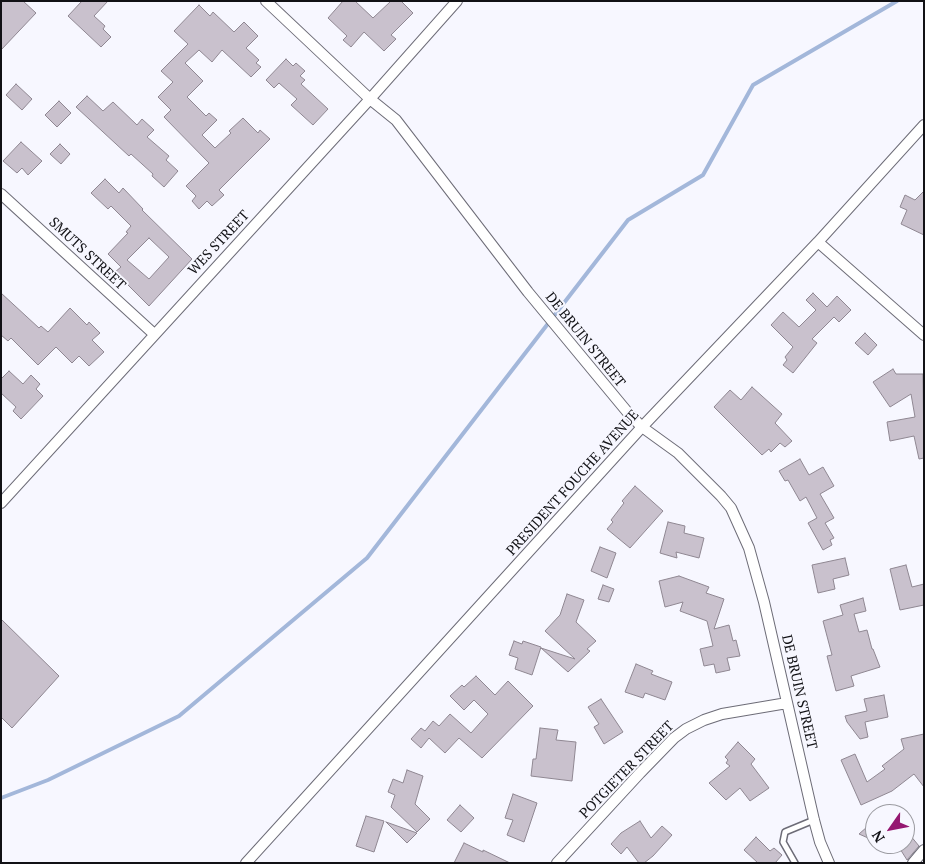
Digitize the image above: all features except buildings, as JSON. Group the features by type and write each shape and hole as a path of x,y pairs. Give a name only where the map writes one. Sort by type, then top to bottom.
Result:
{"street":[{"name":"DE BRUIN STREET","path":"266,1 370,99 396,120 543,310 628,414 642,428 678,454 731,508 749,548 764,602 814,820 820,842 829,863"},
{"name":"WES STREET","path":"1,503 457,1"},
{"name":"PRESIDENT FOUCHE AVENUE","path":"246,863 642,428 818,242 924,125"},
{"name":"SMUTS STREET","path":"1,194 154,334"},
{"path":"818,242 924,335"},
{"name":"POTGIETER STREET","path":"557,863 640,772 674,738 686,729 722,714 787,703"},
{"path":"913,863 924,850"}],"lane":[{"path":"795,863 783,842 785,832 814,820"}],"waterway":[{"path":"1,798 48,780 179,716 367,558 628,220 703,175 753,85 897,1"}]}
